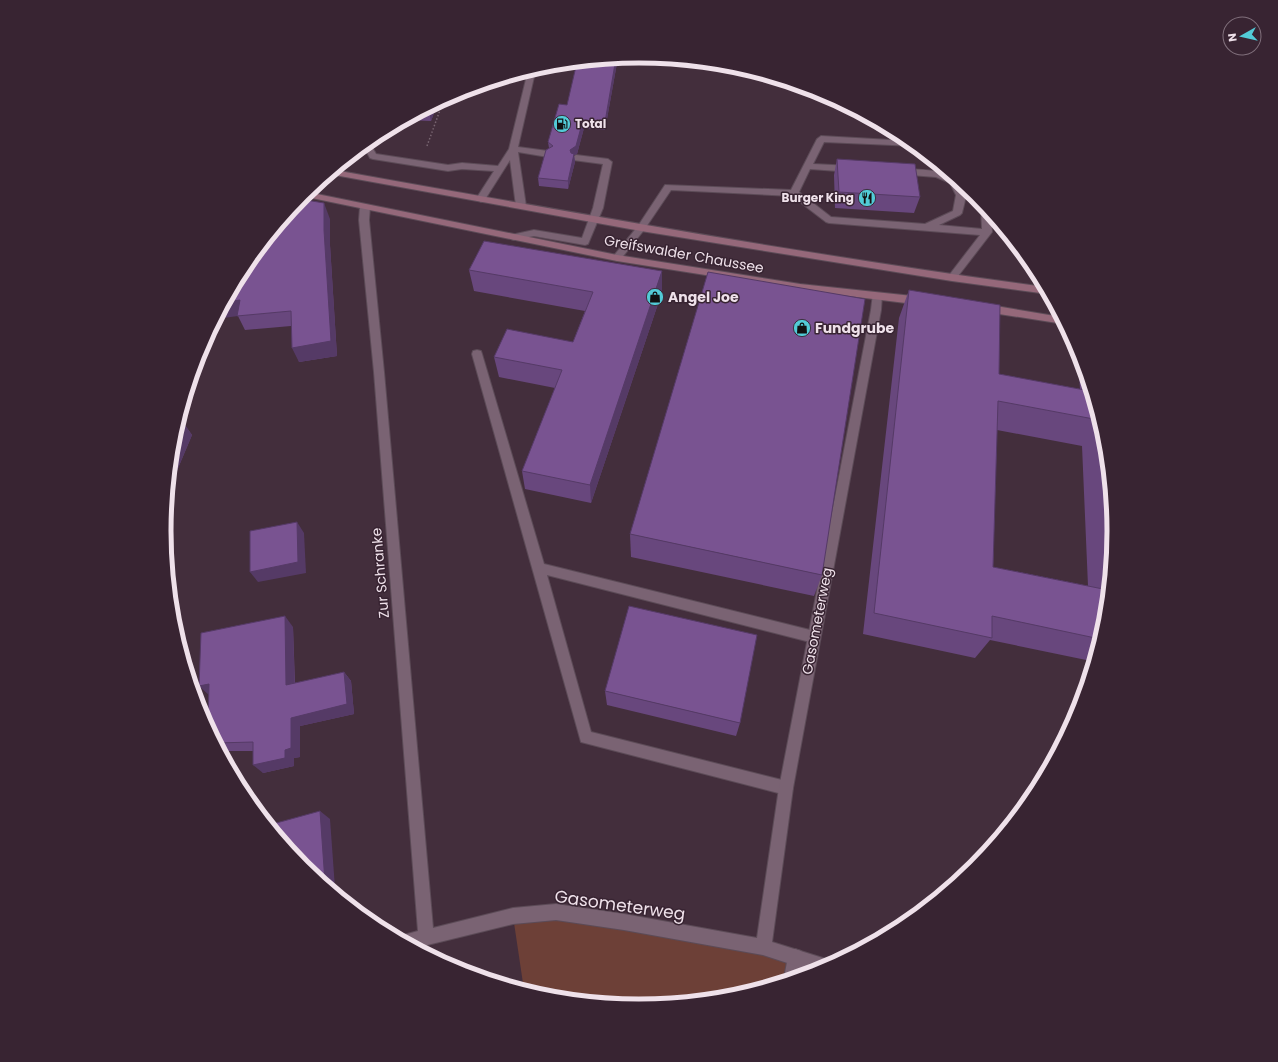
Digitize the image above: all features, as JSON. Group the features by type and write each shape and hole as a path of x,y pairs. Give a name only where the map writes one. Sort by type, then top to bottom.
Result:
{"main road":[{"name":"Greifswalder Chaussee","path":"337,173 641,228 952,278 1040,290"},
{"name":"Greifswalder Chaussee","path":"313,196 617,258 800,287 930,302"},
{"path":"975,307 1057,320"}],"street":[{"path":"521,206 514,149 530,76"},
{"path":"794,193 821,139 901,143"},
{"path":"369,149 373,156 448,168 462,166 501,169"},
{"path":"514,149 548,154"},
{"path":"481,199 514,149"},
{"path":"514,237 534,233 585,242 594,220 608,162 576,158"},
{"path":"807,166 861,170"},
{"path":"891,171 937,174 947,178"},
{"path":"617,258 641,228 668,186 794,193 829,220 987,232"},
{"path":"924,228 957,213 961,195 958,188"},
{"name":"Zur Schranke","path":"365,207 364,220 379,372 426,937"},
{"path":"952,278 987,232 986,217"},
{"name":"Gasometerweg","path":"763,947 786,788 876,310 877,295"},
{"path":"477,354 586,737 786,788"},
{"path":"539,568 814,637"},
{"name":"Gasometerweg","path":"413,940 513,916 556,912 624,922 763,947 816,964"},
{"path":"793,973 795,957"}],"path":[{"path":"417,163 425,149 441,107"}],"shaded area":[{"path":"556,912 814,965 760,983 700,995 639,999 578,995 523,984 513,916"}],"building":[{"path":"615,64 605,122 583,120 576,146 570,150 571,153 574,154 568,181 538,178 546,150 553,146 548,142 559,104 567,105 576,67"},
{"path":"837,159 915,164 920,197 839,192"},
{"path":"308,200 324,203 324,230 331,341 292,348 291,311 237,316 240,300 232,301 250,271 287,222"},
{"path":"484,241 662,271 590,485 522,471 562,370 494,357 507,329 573,342 593,292 469,270"},
{"path":"708,272 865,299 822,575 630,534"},
{"path":"909,290 1000,305 999,374 1085,390 1093,419 998,401 993,567 1103,589 1094,638 992,616 992,638 874,613"},
{"path":"297,522 298,562 250,572 250,531"},
{"path":"629,606 757,635 740,723 605,691"},
{"path":"285,616 286,685 344,672 347,704 291,718 291,748 285,750 285,758 253,765 253,742 222,743 208,713 209,684 199,686 201,633"},
{"path":"320,811 325,878 287,840 274,824"}],"place":[{"name":"Total","path":"562,124"},
{"name":"Burger King","path":"867,198"},
{"name":"Angel Joe","path":"655,297"},
{"name":"Fundgrube","path":"802,328"}]}
